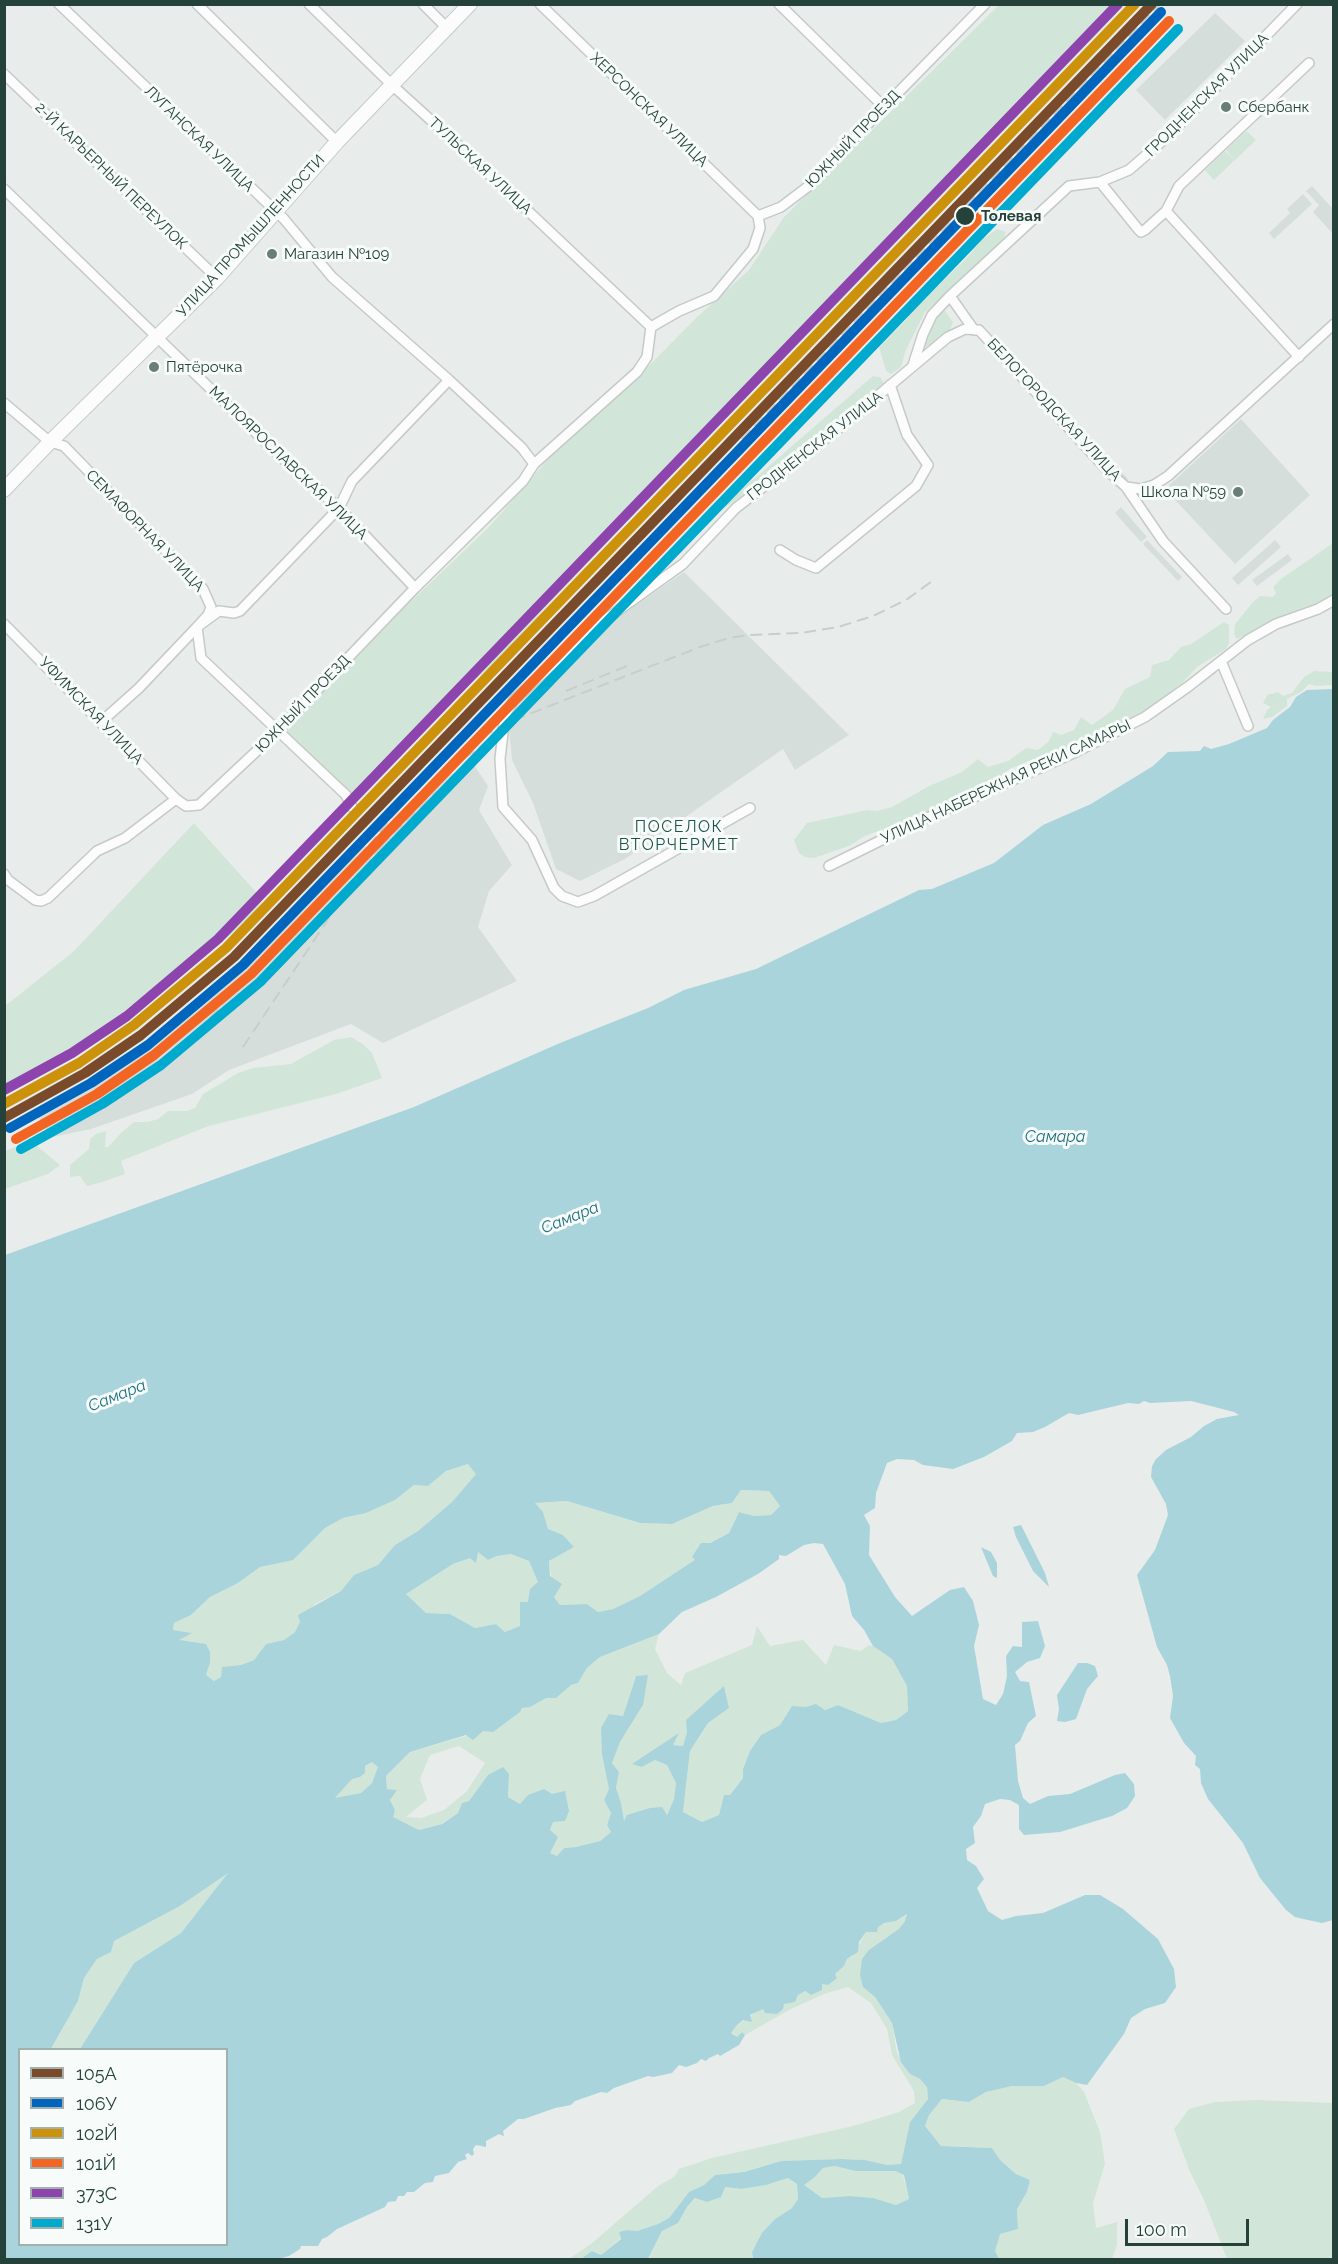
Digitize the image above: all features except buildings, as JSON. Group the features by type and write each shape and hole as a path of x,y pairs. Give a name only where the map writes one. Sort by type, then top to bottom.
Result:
{"main road":[{"name":"УЛИЦА ПРОМЫШЛЕННОСТИ","path":"4,490 156,336 217,278 337,142 470,4"}],"street":[{"name":"ЛУГАНСКАЯ УЛИЦА","path":"58,4 275,211 299,236 332,277 449,380 522,448 534,464"},
{"path":"197,4 337,142"},
{"name":"ТУЛЬСКАЯ УЛИЦА","path":"309,4 392,85 651,327"},
{"path":"423,4 447,28"},
{"name":"ХЕРСОНСКАЯ УЛИЦА","path":"540,4 758,216"},
{"path":"779,4 884,107"},
{"name":"ЮЖНЫЙ ПРОЕЗД","path":"758,216 782,207 810,185 985,4"},
{"name":"ГРОДНЕНСКАЯ УЛИЦА","path":"912,367 932,315 950,296 1069,186 1101,182 1129,170 1168,136 1297,4"},
{"path":"1101,182 1141,232 1166,211 1179,186 1309,63"},
{"name":"2-Й КАРЬЕРНЫЙ ПЕРЕУЛОК","path":"4,74 217,278"},
{"name":"МАЛОЯРОСЛАВСКАЯ УЛИЦА","path":"4,189 281,457 339,508 415,588"},
{"path":"1166,211 1299,357"},
{"path":"651,327 679,311 714,296 753,249 760,228 758,216"},
{"name":"БЕЛОГОРОДСКАЯ УЛИЦА","path":"950,296 970,330 980,330 1126,488 1141,489 1154,485 1168,476 1334,324"},
{"name":"ЮЖНЫЙ ПРОЕЗД","path":"176,799 186,806 200,805 278,731 415,588 523,481 534,464 637,372 647,357 651,327"},
{"name":"ГРОДНЕНСКАЯ УЛИЦА","path":"750,808 594,896 578,902 562,896 554,888 532,840 503,807 500,759 505,715 514,700 584,635 683,564 736,508 838,429 948,337 970,330"},
{"path":"100,722 138,688 197,627 219,611 240,612 339,508 352,481 449,380"},
{"path":"780,550 816,568 916,486 928,465 907,435 890,386"},
{"name":"СЕМАФОРНАЯ УЛИЦА","path":"4,403 50,442 64,446 203,589 211,606 208,615 197,627"},
{"path":"1126,488 1162,541 1226,609"},
{"name":"УЛИЦА НАБЕРЕЖНАЯ РЕКИ САМАРЫ","path":"829,866 918,822 1076,752 1145,717 1248,640 1276,624 1318,609 1334,600"},
{"name":"УФИМСКАЯ УЛИЦА","path":"4,624 176,799"},
{"path":"197,627 201,658 346,795 352,807"},
{"path":"1221,661 1248,726"},
{"path":"4,874 8,880 34,900 41,901 48,898 98,851 125,838 176,799"}],"shaded area":[{"path":"1215,13 1245,41 1165,120 1136,90"},
{"path":"1312,186 1333,209 1333,234 1313,212 1319,205 1306,191"},
{"path":"1303,194 1312,204 1274,239 1269,233 1290,213 1287,209"},
{"name":"Школа №59","path":"1241,419 1310,495 1235,564 1165,489"},
{"path":"1084,431 1128,479 1125,482 1080,435"},
{"path":"1121,507 1147,537 1141,542 1115,513"},
{"path":"1147,540 1182,577 1178,581 1143,544"},
{"path":"1275,540 1281,547 1238,585 1232,578"},
{"path":"1288,554 1292,560 1257,586 1252,580"},
{"path":"684,572 849,735 795,770 783,749 625,859 580,881 556,869 533,803 512,760 508,718 520,700 583,642"},
{"path":"474,765 488,786 479,810 512,865 489,891 478,927 517,981 383,1043 351,1024 229,1070 192,1094 91,1129 52,1137 38,1117 112,1074 206,1002 362,844 370,850 415,801 449,775"}],"green space":[{"path":"999,5 1125,5 589,561 493,664 405,743 352,799 285,733 404,608 488,528 557,449 630,385 696,318 749,270 784,217"},
{"path":"1247,131 1256,140 1235,160 1226,150"},
{"path":"1225,151 1235,160 1214,180 1205,170"},
{"path":"997,229 1006,232 1002,243 925,312 906,350 901,367 891,374 886,371 879,347 904,322 915,307 964,261 982,240"},
{"path":"945,311 953,322 950,330 925,347 924,342 936,317"},
{"path":"873,376 880,377 884,383 882,389 781,469 721,510 727,499 755,478"},
{"path":"1333,543 1333,597 1286,614 1237,639 1234,634 1235,624 1252,603 1260,596 1273,597 1276,593 1273,587 1281,579"},
{"path":"1224,622 1229,625 1229,643 1226,649 1197,667 1163,698 1127,722 1071,743 1065,753 1009,769 1001,777 923,815 865,836 849,846 814,858 805,857 799,853 794,840 807,823 892,807 929,786 962,772 978,759 988,767 1008,761 1026,748 1038,750 1049,741 1053,732 1061,735 1074,730 1081,717 1092,725 1113,710 1125,689 1150,677 1152,665 1169,660 1181,647 1191,644"},
{"path":"1314,671 1333,672 1333,685 1309,684 1301,692 1287,699 1287,706 1272,717 1263,719 1271,707 1263,703 1267,695 1278,692 1283,696 1292,693 1304,677"},
{"path":"194,823 263,900 246,924 200,956 95,1043 5,1090 5,1006 74,951"},
{"path":"351,1037 372,1053 382,1078 336,1094 209,1126 121,1161 125,1174 99,1183 87,1186 80,1176 70,1177 70,1165 89,1149 90,1139 96,1134 106,1131 105,1147 108,1147 134,1122 148,1122 158,1119 168,1111 187,1111 195,1108 203,1094 238,1073 253,1068 291,1064 334,1040"},
{"path":"31,1141 60,1165 48,1174 5,1189 5,1151"},
{"path":"468,1464 477,1473 452,1502 418,1531 395,1545 378,1565 354,1575 341,1591 315,1604 295,1632 284,1640 266,1644 254,1660 241,1665 223,1667 221,1677 214,1681 205,1675 178,1640 191,1633 173,1630 174,1623 191,1615 210,1597 238,1583 260,1567 293,1559 325,1528 343,1518 366,1513 395,1500 414,1485 428,1486 446,1471"},
{"path":"741,1490 769,1491 780,1506 771,1515 754,1516 739,1512 729,1533 709,1543 696,1560 640,1596 613,1609 598,1612 587,1604 560,1605 554,1597 549,1561 574,1547 563,1535 548,1529 543,1512 534,1503 567,1501 640,1523 672,1524 713,1506 732,1503"},
{"path":"478,1552 488,1560 511,1554 529,1561 538,1582 528,1602 520,1602 521,1626 505,1632 496,1624 475,1628 450,1614 426,1613 406,1594 453,1564 470,1558"},
{"path":"757,1626 770,1646 803,1640 826,1665 834,1645 861,1651 869,1645 873,1646 892,1659 907,1686 908,1711 896,1720 881,1723 838,1705 825,1710 792,1706 780,1725 761,1735 750,1751 743,1769 743,1778 730,1795 724,1796 719,1815 702,1822 683,1812 690,1751 708,1723 729,1708 724,1686 711,1699 687,1732 683,1746 673,1745 678,1734 642,1767 655,1760 667,1765 676,1783 674,1799 666,1816 623,1822 621,1803 616,1788 619,1772 612,1763 620,1742 643,1705 636,1676 623,1716 609,1714 609,1789 604,1800 611,1813 607,1825 611,1832 600,1841 564,1848 557,1856 550,1853 550,1830 553,1822 508,1797 509,1774 488,1775 469,1801 462,1803 458,1813 441,1824 419,1830 392,1817 395,1810 390,1800 396,1790 387,1789 386,1776 410,1752 483,1731 546,1697 556,1698 571,1685 578,1683 587,1668 600,1657 659,1634 655,1649 667,1673 681,1685 685,1673 752,1645","holes":["459,1746 485,1763 467,1791 444,1810 421,1818 406,1817 427,1800 420,1779 430,1755"]},
{"path":"372,1762 379,1767 372,1783 361,1793 334,1799 352,1778 360,1777 365,1766"},
{"path":"230,1871 181,1933 134,1963 81,2048 52,2048 78,2001 84,1978 97,1959 111,1952 114,1941 180,1906"},
{"path":"908,1914 863,1987 875,1997 892,2023 897,2053 910,2074 920,2079 927,2087 928,2099 910,2122 901,2164 887,2165 865,2160 841,2159 781,2161 743,2172 715,2175 704,2185 689,2192 669,2218 637,2231 628,2230 619,2233 621,2238 601,2255 592,2251 584,2259 567,2260 591,2244 658,2186 674,2177 679,2169 712,2158 853,2126 899,2112 915,2103 914,2091 892,2055 887,2029 871,2003 848,1987 824,1994 791,2009 745,2035 742,2032 737,2037 731,2032 756,2012 763,2009 765,2013 772,2013 784,2004 795,2002 798,1995 805,1991 811,1995 821,1990 822,1984 837,1978 835,1974 844,1966 847,1959 853,1956 866,1932"},
{"path":"1063,2077 1076,2083 1084,2092 1100,2132 1105,2164 1093,2203 1096,2228 1117,2222 1117,2245 1112,2259 999,2259 994,2251 1000,2233 1018,2229 1017,2209 1027,2192 1030,2180 1016,2174 1000,2160 992,2148 941,2146 925,2126 929,2114 942,2099 969,2102 986,2092 1012,2086 1044,2086"},
{"path":"1257,2100 1333,2103 1333,2259 1227,2259 1174,2129 1189,2109 1215,2102"},
{"path":"835,2166 855,2171 895,2171 903,2175 909,2199 896,2205 873,2198 850,2196 822,2198 803,2185 823,2168"},
{"path":"788,2178 797,2184 798,2199 792,2208 775,2219 752,2252 753,2259 648,2260 662,2231 678,2223 687,2207 696,2198 707,2202 725,2187 741,2189 766,2185"}],"water":[{"name":"Самара","path":"1333,689 1333,1920 1322,1923 1295,1917 1286,1910 1260,1878 1243,1843 1208,1799 1201,1783 1200,1769 1195,1765 1196,1756 1184,1743 1170,1718 1173,1696 1170,1676 1157,1647 1137,1575 1155,1550 1168,1515 1166,1504 1151,1477 1152,1466 1156,1459 1166,1450 1191,1437 1217,1419 1239,1415 1191,1401 1150,1403 1144,1401 1139,1404 1128,1403 1078,1415 1069,1413 1033,1432 1017,1433 1012,1441 984,1457 953,1469 923,1465 914,1460 897,1459 887,1463 876,1493 875,1508 864,1515 870,1526 869,1555 895,1597 912,1616 950,1590 964,1587 973,1601 979,1625 974,1646 983,1699 996,1705 1003,1694 1007,1676 1006,1656 1013,1646 1022,1647 1022,1622 1038,1621 1045,1646 1040,1658 1027,1662 1015,1672 1020,1681 1029,1682 1036,1716 1028,1723 1020,1741 1015,1745 1018,1781 1023,1798 1030,1804 1048,1796 1070,1794 1125,1773 1134,1784 1135,1796 1127,1808 1112,1816 1060,1832 1024,1835 1019,1829 1019,1805 1010,1800 1000,1799 985,1804 981,1816 973,1827 975,1843 966,1849 967,1860 976,1866 984,1879 977,1888 988,1911 1002,1920 1043,1913 1085,1895 1100,1895 1123,1909 1158,1939 1174,1969 1176,1987 1165,2003 1145,2009 1131,2018 1124,2034 1087,2085 1063,2077 1044,2086 1012,2086 986,2092 969,2102 942,2099 929,2115 925,2126 941,2146 992,2148 1000,2160 1016,2174 1030,2180 1027,2192 1017,2209 1018,2229 1000,2234 995,2251 999,2259 753,2259 752,2252 762,2233 775,2219 792,2208 798,2199 797,2184 788,2178 766,2185 741,2189 725,2187 721,2197 707,2202 695,2198 678,2223 662,2231 648,2259 581,2259 592,2251 601,2255 621,2239 619,2232 637,2231 669,2218 689,2192 704,2185 715,2175 744,2172 781,2161 841,2159 865,2160 887,2165 901,2164 910,2122 928,2099 927,2087 920,2079 910,2074 901,2062 892,2023 875,1997 863,1987 860,1975 862,1959 869,1950 899,1929 907,1914 896,1921 884,1923 878,1927 877,1932 866,1932 859,1942 858,1952 847,1959 844,1966 835,1974 837,1978 828,1985 822,1984 822,1990 811,1995 805,1991 798,1995 795,2002 784,2004 783,2009 777,2014 765,2013 763,2009 750,2015 752,2022 743,2020 731,2033 737,2037 742,2032 745,2035 739,2045 720,2056 718,2054 706,2061 701,2059 686,2067 679,2065 672,2073 648,2076 614,2088 607,2093 601,2092 575,2101 571,2105 518,2119 503,2131 504,2136 499,2134 486,2141 486,2147 476,2145 473,2149 474,2154 465,2155 467,2159 458,2162 449,2173 435,2176 433,2182 425,2183 414,2192 407,2192 404,2196 398,2196 396,2201 388,2202 385,2207 337,2229 322,2239 318,2246 301,2246 289,2256 274,2260 5,2259 5,1255 414,1107 560,1043 648,1008 684,990 756,969 919,890 932,889 994,863 1043,825 1091,804 1153,766 1168,752 1200,751 1204,746 1211,749 1267,728 1273,720 1290,707 1296,697 1307,690","holes":["468,1464 476,1474 452,1502 418,1531 395,1545 378,1565 354,1575 341,1591 298,1615 300,1622 295,1632 284,1640 266,1644 254,1660 241,1665 222,1667 221,1677 214,1681 206,1675 210,1662 210,1652 206,1644 179,1640 192,1633 173,1630 174,1623 191,1615 210,1597 238,1583 260,1567 293,1560 325,1528 343,1518 366,1513 395,1500 414,1485 428,1486 446,1471","741,1490 769,1491 780,1506 771,1515 754,1516 739,1512 729,1533 710,1543 701,1543 692,1557 695,1560 640,1596 613,1609 598,1612 587,1604 560,1605 554,1597 562,1584 550,1576 549,1561 574,1547 563,1535 548,1529 543,1512 535,1503 567,1501 640,1523 672,1524 713,1506 732,1503","823,1544 845,1584 852,1616 864,1630 873,1646 892,1659 907,1686 908,1711 896,1720 881,1723 838,1705 825,1710 816,1704 806,1707 792,1706 780,1725 761,1735 750,1751 743,1769 743,1778 730,1795 724,1795 719,1815 702,1822 683,1812 690,1751 708,1723 729,1708 724,1686 686,1720 687,1732 683,1746 673,1745 679,1733 632,1764 642,1767 655,1760 667,1765 676,1783 674,1799 667,1815 662,1807 650,1808 627,1815 624,1821 616,1788 619,1772 612,1763 620,1742 643,1705 648,1675 636,1676 623,1716 609,1714 601,1728 602,1754 609,1789 604,1800 611,1813 607,1825 611,1832 600,1841 564,1848 557,1856 550,1853 558,1837 550,1830 553,1822 565,1821 569,1811 565,1791 552,1794 544,1789 528,1795 520,1804 508,1797 509,1774 503,1767 488,1775 469,1801 462,1803 458,1813 442,1824 419,1830 393,1817 395,1810 390,1800 397,1790 387,1789 386,1776 410,1752 466,1735 473,1740 483,1731 493,1732 520,1712 522,1708 530,1707 546,1698 556,1698 571,1685 578,1683 587,1668 600,1657 659,1634 682,1612 758,1574 779,1559 779,1555 786,1556 804,1545","478,1552 488,1560 511,1554 529,1561 538,1582 530,1589 528,1602 520,1602 520,1626 505,1632 496,1624 475,1628 450,1614 426,1613 406,1594 453,1564 470,1558 476,1563","372,1762 378,1767 372,1783 361,1793 335,1798 352,1779 365,1773 365,1766","835,2166 855,2171 895,2171 904,2175 909,2199 896,2205 873,2198 850,2196 822,2198 804,2185 823,2168"]},
{"path":"1021,1525 1045,1573 1049,1587 1033,1571 1016,1537 1013,1527"},
{"path":"981,1547 991,1552 997,1563 997,1578 993,1576"},
{"path":"1078,1663 1095,1666 1098,1676 1087,1689 1076,1719 1065,1722 1057,1721 1059,1709 1057,1695"}],"railway":[{"path":"742,439 1160,4"},
{"path":"210,1018 350,869 424,781 755,436"},
{"path":"482,737 509,722 700,647 729,638 801,633 838,627 873,616 906,600 935,579"},
{"path":"566,691 627,666"},
{"path":"435,779 493,738"},
{"path":"381,846 437,791"},
{"path":"243,1047 357,876 386,841"}],"transit line":[{"name":"373C","path":"4,1090 72,1053 127,1016 218,939 1118,4"},
{"name":"102Й","path":"4,1104 79,1063 134,1025 226,948 1135,4"},
{"name":"105А","path":"4,1118 85,1073 141,1035 234,957 1152,4"},
{"name":"106У","path":"10,1128 91,1083 148,1045 243,965 1161,12"},
{"name":"101Й","path":"16,1139 97,1094 154,1055 251,974 1169,21"},
{"name":"131У","path":"21,1149 102,1104 161,1065 260,982 1178,29"}],"place":[{"name":"Сбербанк","path":"1226,107"},
{"name":"Толевая","path":"965,216"},
{"name":"Магазин №109","path":"272,254"},
{"name":"Пятёрочка","path":"154,367"},
{"name":"Школа №59","path":"1238,492"}],"district":[{"name":"ПОСЕЛОК ВТОРЧЕРМЕТ","path":"679,836"}]}
